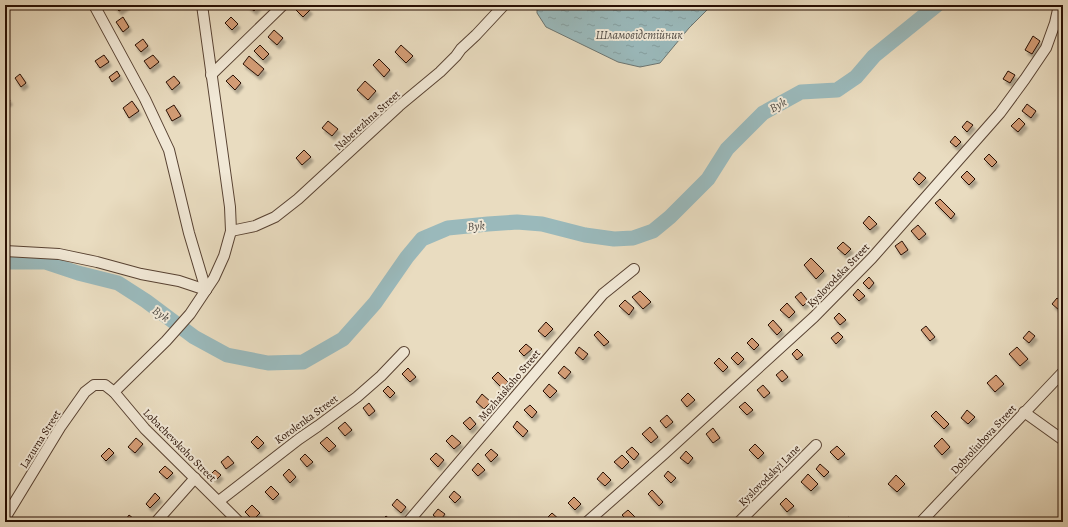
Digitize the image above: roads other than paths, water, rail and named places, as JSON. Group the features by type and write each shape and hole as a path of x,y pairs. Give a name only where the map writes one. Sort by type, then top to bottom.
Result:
{"street":[{"path":"94,5 145,98 169,150 189,233 206,290"},
{"path":"114,392 166,341 190,314 214,278 224,256 231,231 230,207 202,5"},
{"path":"211,75 283,5"},
{"name":"Naberezhna Street","path":"231,231 255,226 275,217 298,199 399,106 445,67 504,5"},
{"name":"Kyslovodska Street","path":"587,522 808,323 872,258 1000,114 1046,48 1055,23 1059,5"},
{"path":"5,251 59,254 97,262 141,274 179,281 206,290"},
{"name":"Mozhaiskoho Street","path":"408,522 603,294 634,269"},
{"name":"Korolenka Street","path":"219,501 299,439 357,397 381,376 404,352"},
{"name":"Dobroliubova Street","path":"921,522 1063,372"},
{"name":"Lazurna Street","path":"5,518 61,426 85,392 94,385 104,385"},
{"name":"Lobachevskoho Street","path":"104,385 114,392 145,429 239,522"},
{"path":"1024,412 1063,440"},
{"name":"Kyslovodskyi Lane","path":"739,522 816,445"},
{"path":"156,522 195,478"}],"water":[{"name":"Шламовідстійник","path":"537,5 712,5 689,28 660,63 640,67 618,62 546,27 537,13"}],"waterway":[{"name":"Byk","path":"5,262 45,262 78,273 118,283 146,301 194,337 227,355 268,363 303,362 343,339 375,303 407,257 422,239 448,228 517,222 542,224 585,235 614,239 633,238 653,231 670,217 708,179 727,149 763,113 801,92 837,90 856,77 874,56 937,5"}]}
